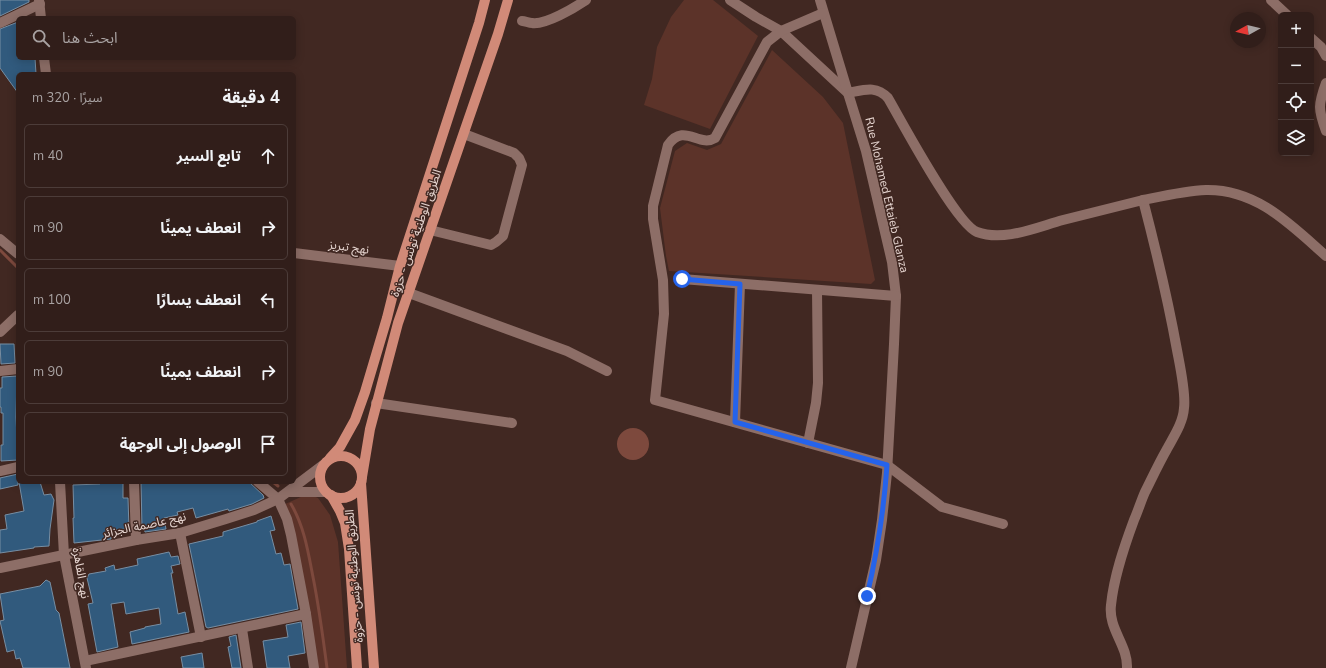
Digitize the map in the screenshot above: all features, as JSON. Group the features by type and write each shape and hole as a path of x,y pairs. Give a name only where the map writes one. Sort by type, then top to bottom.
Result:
{"main road":[{"name":"الطريق الوطنية تونس - حزوة","path":"327,462 340,447 355,420 365,392 387,318 400,266 486,0"},
{"name":"الطريق الوطنية تونس - حزوة","path":"374,665 361,480 370,429 398,323 464,134 508,0"},
{"path":"387,318 398,323"},
{"path":"343,456 354,460 361,471 361,480 357,490 352,494 338,498 329,494 323,487 320,476 327,462 343,456"},
{"name":"الطريق الوطنية تونس - حزوة","path":"329,494 345,522 349,549 357,666"},
{"path":"357,666 374,665"}],"street":[{"path":"522,21 532,23 542,22 570,10 586,0"},
{"name":"Rue Mohamed Ettaieb Glanza","path":"730,0 756,18 781,30 848,93 866,151 892,262 896,296 887,465 882,520 876,560 851,668"},
{"path":"820,0 848,93 869,89 882,92 888,98 937,182 958,213 970,227 976,231 986,234 1009,234 1143,200 1206,190 1230,192 1245,196 1262,204 1280,217 1326,256"},
{"path":"1271,0 1283,12"},
{"path":"0,23 40,2 41,16"},
{"path":"823,13 781,30 767,42 715,138 706,140 681,135 672,140 668,145 653,206 653,219 664,293 664,314 655,400 887,465 942,506 1003,524"},
{"path":"1314,41 1321,47 1326,56"},
{"path":"44,60 46,72"},
{"path":"1326,83 1319,109 1326,130"},
{"path":"430,230 491,245 503,236 522,165 519,158 514,153 464,134"},
{"path":"1127,668 1128,660 1125,650 1115,633 1111,622 1110,607 1112,596 1126,543 1144,493 1178,431 1183,418 1185,406 1172,318 1143,200"},
{"path":"0,239 16,252"},
{"name":"نهج تبريز","path":"296,253 400,266"},
{"path":"682,279 896,296"},
{"path":"735,422 740,284"},
{"path":"808,443 816,403 818,383 817,290"},
{"path":"409,293 567,351 607,371"},
{"path":"0,332 16,317"},
{"path":"0,371 16,369"},
{"path":"376,403 512,423"},
{"name":"نهج عاصمة الجزائر","path":"296,482 327,462"},
{"path":"0,471 16,467"},
{"name":"نهج القاهرة","path":"60,484 64,555 86,664"},
{"path":"134,484 136,540"},
{"path":"260,484 278,499 284,510 292,535 314,668"},
{"name":"نهج عاصمة الجزائر","path":"0,568 136,540 180,533 254,510 278,499 288,492 294,484"},
{"path":"288,492 329,494"},
{"path":"180,533 201,637"},
{"path":"86,664 306,614"},
{"path":"242,629 248,668"}],"shaded area":[{"path":"684,0 713,0 758,36 710,129 644,105 652,79 657,47 671,17"},
{"path":"772,50 823,97 843,123 875,280 871,284 669,271 660,208 675,151 687,143 707,150 721,144"},
{"path":"630,428 636,428 646,435 649,444 648,450 642,457 636,460 630,460 620,453 617,447 617,441 624,431"},
{"path":"311,495 318,498 330,515 338,542 347,668 318,668 283,505 303,496"}],"building":[{"path":"0,0 29,0 29,2 0,16"},
{"path":"16,23 16,60 35,60 36,72 16,72 16,90 0,68 0,29"},
{"path":"0,344 14,344 15,363 1,364"},
{"path":"16,376 16,460 1,461 1,445 3,445 3,413 1,413 0,407 0,388 2,388 2,377"},
{"path":"16,474 16,484 18,485 0,489 0,478"},
{"path":"19,484 41,484 44,495 51,494 54,500 49,546 0,553 0,530 7,529 5,515 24,511"},
{"path":"123,484 123,498 128,498 129,529 110,530 111,539 74,543 73,485"},
{"path":"141,484 251,484 263,495 264,498 252,504 229,511 228,509 196,518 193,508 177,512 178,515 164,518 166,529 145,532 144,528 142,528"},
{"path":"271,516 275,530 270,531 276,554 281,553 284,565 290,564 298,609 208,628 206,627 189,544 223,536 223,532 257,522"},
{"path":"169,552 171,557 178,556 180,564 171,566 173,573 171,573 178,614 185,612 189,632 132,644 130,632 161,624 159,608 126,614 124,602 111,604 118,647 97,652 88,604 93,603 87,578 89,574 106,571 105,568 114,565 115,570 138,565 137,559"},
{"path":"46,580 50,582 56,610 59,613 70,668 23,668 20,658 16,659 14,650 7,652 0,621 4,620 0,594 40,586"},
{"path":"301,622 305,653 288,656 290,668 267,668 263,641 288,637 286,625"},
{"path":"236,635 241,668 232,668 228,647 231,646 229,637"},
{"path":"202,653 204,668 183,668 181,657"}],"waterway":[{"path":"0,250 16,266"},
{"path":"291,504 299,521 307,548 317,600 327,668"}],"route":[{"path":"682,279 740,284 735,422 887,465 882,520 876,560 867,596"}]}
